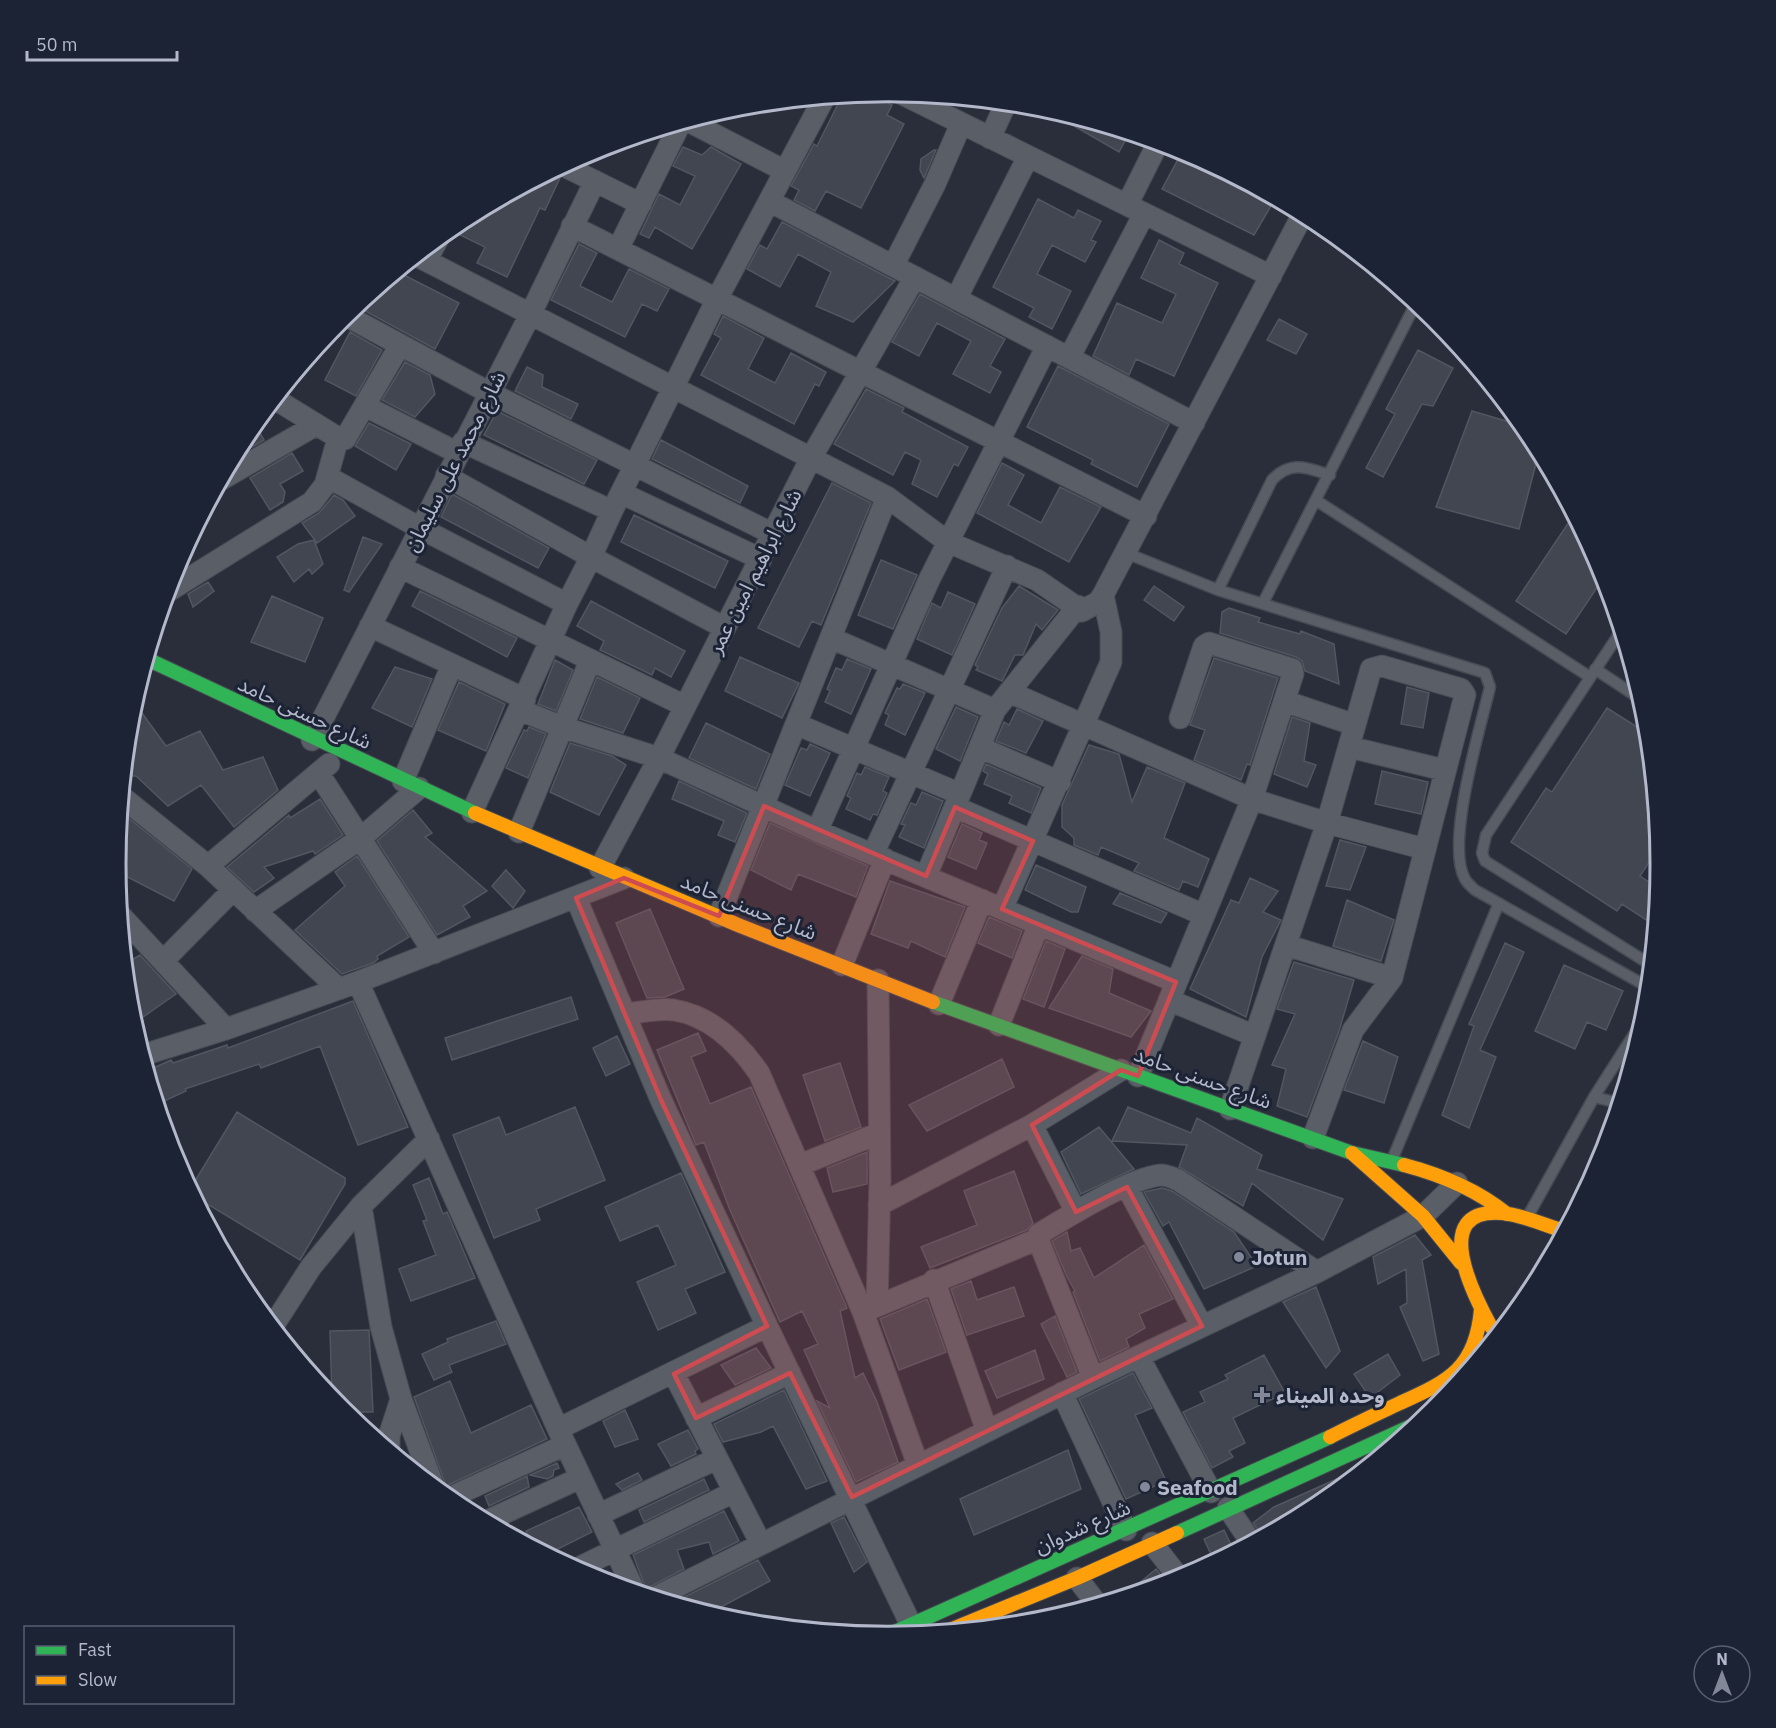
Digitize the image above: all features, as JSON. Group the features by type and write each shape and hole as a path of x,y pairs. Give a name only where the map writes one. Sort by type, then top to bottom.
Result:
{"street":[{"path":"920,103 1271,276"},
{"path":"472,812 633,465 717,299 820,106"},
{"path":"990,138 1002,111"},
{"path":"893,266 935,184 961,124"},
{"path":"698,126 785,171"},
{"path":"618,249 676,132"},
{"path":"1069,358 1136,209 1155,151"},
{"path":"956,299 1028,157"},
{"path":"573,171 640,204"},
{"name":"شارع محمد على سليمان","path":"312,740 488,392 531,313 595,181"},
{"path":"769,201 1194,423"},
{"path":"425,258 887,497 948,542 1037,580 1083,611 1091,608 1103,595 1299,222"},
{"path":"573,226 1146,516"},
{"name":"شارع ابراهيم امين عمر","path":"600,868 659,758 811,458 915,277"},
{"path":"354,320 488,392 773,534"},
{"path":"281,403 338,438 347,437 400,345"},
{"path":"817,831 929,580 1047,346"},
{"path":"365,406 460,447 616,502 761,559"},
{"path":"235,471 316,424"},
{"path":"179,584 312,502 321,492 328,477 338,438"},
{"path":"446,476 725,628"},
{"path":"328,477 420,528 567,604"},
{"path":"719,916 887,497"},
{"path":"842,965 910,773 1007,566"},
{"path":"400,567 685,706"},
{"path":"1002,909 1112,662 1111,632 1103,595"},
{"path":"926,876 995,710 1078,606"},
{"path":"370,626 452,665 562,727 659,758 817,831 1039,924 1173,991 1255,1036"},
{"path":"831,638 995,710"},
{"path":"879,1205 1129,1073 1173,991 1252,799 1293,674 1290,667 1212,643 1204,646 1180,718"},
{"path":"519,832 590,661"},
{"name":"شارع حسنى حامد","path":"153,665 312,740 624,878 939,1004 1352,1153 1391,1161 1457,1183 1487,1197 1507,1214"},
{"path":"255,910 361,838 411,784 452,665"},
{"path":"1230,1109 1327,823 1371,669 1378,665 1461,689 1465,695 1392,978 1353,1030 1313,1138"},
{"path":"1009,692 1252,799 1327,823 1425,849"},
{"path":"1284,701 1354,725"},
{"path":"796,723 910,773 1033,841 1204,915"},
{"path":"1349,747 1444,770"},
{"path":"981,748 1060,782"},
{"path":"208,866 342,753"},
{"path":"319,774 434,953"},
{"path":"129,803 208,866 255,910 348,986 429,1139 561,1437 630,1581"},
{"path":"150,1053 348,986 624,878"},
{"path":"163,961 233,890"},
{"path":"576,898 662,1100 767,1326 852,1497 911,1625"},
{"path":"939,1004 982,900"},
{"path":"999,1025 1039,924"},
{"path":"132,942 163,961 226,1029"},
{"path":"1286,945 1392,978"},
{"path":"870,1309 879,1205 878,980"},
{"path":"627,1014 673,1010 697,1017 726,1034 744,1051 759,1073 800,1165 870,1309 918,1465"},
{"path":"1032,1125 1076,1212"},
{"path":"800,1165 877,1134"},
{"path":"277,1320 311,1267 361,1206 429,1139"},
{"name":"شارع حسنى حامد","path":"1352,1153 1423,1216 1461,1263"},
{"path":"1093,1378 1038,1239 1039,1234 1076,1212 1127,1187 1152,1177 1169,1176 1242,1221 1317,1272"},
{"path":"665,1592 1062,1393 1317,1272 1423,1216 1457,1183"},
{"path":"1127,1187 1202,1326"},
{"path":"361,1206 381,1327 401,1399 428,1472"},
{"path":"1494,1327 1481,1309 1461,1263 1458,1249 1461,1236 1469,1224 1487,1214 1507,1214 1557,1228"},
{"path":"870,1309 934,1280 1038,1239"},
{"path":"934,1280 987,1431"},
{"name":"شارع شدوان","path":"1466,1360 1481,1328 1481,1309"},
{"path":"458,1493 674,1374 767,1326"},
{"path":"1139,1356 1211,1492"},
{"path":"696,1418 790,1373"},
{"path":"674,1374 761,1544"},
{"name":"شارع شدوان","path":"911,1625 1211,1492 1444,1383 1451,1377"},
{"path":"1062,1393 1126,1530"},
{"path":"389,1440 401,1399"},
{"path":"598,1515 716,1459"},
{"path":"989,1619 1228,1508 1360,1460"},
{"path":"496,1517 580,1478"},
{"path":"587,1564 734,1492"},
{"path":"1228,1508 1247,1536"},
{"path":"1152,1543 1173,1571"},
{"path":"1077,1578 1092,1598"}],"lane":[{"path":"1263,603 1412,311"},
{"path":"1218,590 1272,480 1288,467 1302,466 1330,475"},
{"path":"1317,501 1593,673 1630,693"},
{"path":"1126,553 1218,590 1485,673 1490,687 1460,822 1459,854 1465,879 1474,890 1640,982"},
{"path":"1616,639 1486,835 1482,853 1485,861 1643,961"},
{"path":"1391,1161 1499,903"},
{"path":"1526,1221 1594,1097 1628,1044"},
{"path":"1594,1097 1612,1101"}],"highlighted area":[{"path":"764,806 926,876 955,807 1033,841 1002,909 1176,982 1138,1076 1121,1070 1032,1125 1076,1212 1127,1187 1202,1326 852,1497 790,1373 696,1418 674,1374 767,1326 661,1100 576,898 624,878 719,916"}],"building":[{"path":"886,102 892,105 887,115 904,124 861,208 826,191 815,211 794,200 799,190 791,186 814,144 817,146 838,104"},
{"path":"1072,125 1126,140 1119,152"},
{"path":"683,147 702,155 711,147 741,164 692,249 655,227 649,238 640,234 659,194 680,205 695,176 673,166"},
{"path":"936,150 924,178 920,170 921,159"},
{"path":"1178,159 1271,205 1254,235 1162,189"},
{"path":"560,178 545,210 540,208 507,277 477,263 485,247 459,234 507,204"},
{"path":"1038,199 1074,218 1078,210 1101,221 1091,240 1096,242 1085,262 1052,245 1037,274 1071,291 1052,329 1029,317 1034,308 993,287"},
{"path":"782,222 895,281 853,322 816,306 831,272 798,254 780,287 747,269 760,245 767,249"},
{"path":"1159,240 1184,253 1179,264 1218,283 1174,376 1136,359 1129,375 1093,356 1117,303 1162,323 1176,294 1141,278"},
{"path":"579,244 597,253 580,286 612,302 629,269 669,289 657,311 642,304 625,337 551,300"},
{"path":"405,275 459,303 435,349 365,311"},
{"path":"920,294 1005,339 990,366 1001,372 990,393 953,374 971,341 937,323 919,356 892,342"},
{"path":"723,316 764,338 748,369 775,383 791,353 826,372 819,386 815,384 794,424 701,375 721,338 714,334"},
{"path":"1279,319 1307,334 1296,354 1267,340"},
{"path":"350,332 382,350 356,396 325,380"},
{"path":"1418,350 1453,368 1433,406 1422,404 1383,477 1366,468 1395,414 1386,409"},
{"path":"405,362 430,375 435,394 415,417 382,400"},
{"path":"1058,366 1169,424 1137,487 1091,464 1093,460 1027,427"},
{"path":"527,367 543,375 542,387 578,404 571,419 515,391"},
{"path":"866,389 904,408 902,412 968,447 958,466 954,464 937,497 912,484 921,460 905,452 893,475 834,444"},
{"path":"497,411 597,460 584,484 484,435"},
{"path":"1472,411 1508,422 1536,464 1519,529 1436,507"},
{"path":"369,423 411,444 396,470 355,446"},
{"path":"260,433 264,440 249,449"},
{"path":"661,440 748,486 740,503 652,459"},
{"path":"292,453 303,471 280,484 285,492 283,502 270,510 250,478"},
{"path":"1002,463 1024,475 1008,505 1041,523 1060,487 1101,507 1069,562 977,513"},
{"path":"832,483 871,503 821,625 812,621 799,647 758,628"},
{"path":"452,494 549,548 538,568 441,517"},
{"path":"334,495 343,500 355,516 317,543 302,523 319,513"},
{"path":"634,515 728,561 715,588 621,542"},
{"path":"1569,522 1598,587 1566,634 1516,601"},
{"path":"363,537 382,544 349,592 344,590"},
{"path":"314,540 323,564 312,574 309,569 294,582 277,557 298,544"},
{"path":"881,560 917,575 893,629 858,615"},
{"path":"208,582 214,591 193,607 188,594"},
{"path":"1019,586 1058,610 1042,630 1036,624 1023,655 1015,655 1002,681 976,670 978,667 975,665 1002,608"},
{"path":"1154,586 1184,607 1174,621 1144,600"},
{"path":"420,591 517,638 507,657 412,606"},
{"path":"948,592 975,604 952,655 917,639 932,603 941,608"},
{"path":"272,596 323,618 305,662 251,642"},
{"path":"591,601 685,651 671,677 655,668 652,675 600,650 604,641 577,626"},
{"path":"1229,608 1260,618 1258,622 1300,634 1301,631 1334,644 1339,684 1305,671 1302,661 1296,657 1220,633 1222,612"},
{"path":"740,657 799,683 782,718 725,691"},
{"path":"1214,658 1278,678 1250,765 1247,764 1241,780 1194,760 1205,730 1190,725"},
{"path":"847,659 871,669 851,714 825,702 830,691 827,689 836,668 842,670"},
{"path":"555,660 573,670 556,711 538,704"},
{"path":"395,667 432,679 412,727 372,708"},
{"path":"597,677 640,698 623,733 580,719"},
{"path":"459,682 505,704 486,751 438,730"},
{"path":"903,684 925,693 905,735 885,725 889,715 885,713 897,688 900,689"},
{"path":"1407,687 1429,693 1423,728 1401,724"},
{"path":"956,707 978,717 960,761 936,749"},
{"path":"1607,708 1637,727 1648,814 1650,861 1640,876 1649,882 1647,921 1622,904 1617,911 1511,842 1546,788 1552,792"},
{"path":"1017,709 1043,721 1026,753 996,741 1004,722 1009,725"},
{"path":"142,712 166,746 200,731 223,770 263,757 278,790 234,827 201,785 168,806 136,776 132,776"},
{"path":"1292,717 1310,723 1304,761 1316,765 1307,787 1274,774"},
{"path":"706,723 770,754 756,789 689,758"},
{"path":"529,727 546,734 528,778 506,768 524,730 527,731"},
{"path":"570,743 612,756 626,765 599,815 550,792"},
{"path":"810,744 830,753 810,796 785,785 801,748 807,750"},
{"path":"1089,745 1119,754 1132,802 1147,767 1185,783 1164,838 1209,859 1198,887 1183,881 1179,890 1134,871 1139,863 1101,847 1098,855 1074,845 1074,838 1062,827 1062,805"},
{"path":"986,764 1041,788 1031,813 1009,803 1012,796 984,784 988,774 983,771"},
{"path":"865,767 889,777 883,791 887,793 877,815 873,814 870,820 846,809 851,798 847,796 857,773 861,775"},
{"path":"1382,771 1428,782 1421,814 1375,804"},
{"path":"679,781 747,813 735,842 718,835 724,821 672,799"},
{"path":"922,792 943,801 924,848 899,837 905,825 901,824 911,803 916,805"},
{"path":"320,799 343,835 315,854 313,851 264,867 274,878 254,892 227,867 289,815 290,818"},
{"path":"413,810 432,833 425,837 487,891 463,906 470,917 437,935 377,841"},
{"path":"128,818 192,869 174,901 126,876"},
{"path":"770,823 868,866 856,897 798,874 791,890 751,870"},
{"path":"962,824 982,833 979,840 987,843 976,869 948,857"},
{"path":"1340,840 1366,847 1350,890 1326,886"},
{"path":"357,856 409,937 377,956 378,959 373,963 342,974 295,930 345,886 335,872"},
{"path":"1036,865 1086,887 1078,912 1071,912 1025,890"},
{"path":"506,870 525,891 513,908 492,886"},
{"path":"1250,878 1278,891 1263,912 1281,920 1262,957 1246,1017 1190,989 1231,900 1239,903"},
{"path":"890,881 965,907 945,957 911,941 908,948 871,934"},
{"path":"1120,893 1167,913 1161,923 1113,904"},
{"path":"1347,900 1394,920 1381,961 1333,946"},
{"path":"650,909 684,989 665,997 647,998 616,923"},
{"path":"989,917 1022,931 1012,958 978,943"},
{"path":"1046,941 1065,949 1044,1007 1023,999"},
{"path":"1505,943 1524,952 1480,1050 1496,1057 1469,1128 1442,1115 1474,1026 1469,1024"},
{"path":"140,955 176,994 142,1018 141,1013 133,959"},
{"path":"1082,956 1113,969 1109,993 1151,1011 1131,1037 1049,1008"},
{"path":"1294,962 1354,980 1339,1031 1307,1117 1277,1106 1286,1069 1272,1065 1295,1014 1277,1009"},
{"path":"1564,965 1623,991 1606,1030 1587,1022 1575,1049 1535,1031"},
{"path":"571,997 578,1019 452,1060 445,1038"},
{"path":"353,1001 408,1127 358,1145 320,1046 261,1068 259,1064 185,1089 186,1091 164,1101 154,1068 171,1060 173,1063 227,1045 228,1048"},
{"path":"698,1033 706,1051 691,1057 710,1104 751,1087 847,1308 840,1311 855,1378 863,1373 877,1402 898,1462 856,1482 817,1401 830,1408 804,1350 818,1344 802,1311 780,1322 730,1210 704,1142 696,1145 657,1050"},
{"path":"617,1036 630,1064 606,1076 593,1048"},
{"path":"1363,1041 1398,1057 1384,1103 1344,1090"},
{"path":"1002,1059 1014,1087 927,1131 909,1105"},
{"path":"840,1063 861,1127 825,1141 803,1075"},
{"path":"575,1107 605,1180 536,1209 540,1220 494,1238 453,1135 499,1117 506,1135"},
{"path":"1128,1107 1191,1133 1197,1118 1262,1155 1257,1169 1343,1199 1323,1240 1252,1183 1243,1206 1179,1167 1187,1145 1112,1141"},
{"path":"237,1112 345,1178 345,1184 300,1260 206,1203 195,1180"},
{"path":"1099,1127 1134,1169 1081,1194 1061,1152"},
{"path":"867,1152 867,1184 833,1192 827,1168"},
{"path":"1014,1171 1033,1223 1027,1230 930,1268 921,1247 977,1225 964,1191"},
{"path":"681,1173 725,1272 685,1289 696,1313 658,1330 637,1282 676,1265 658,1225 620,1241 605,1207"},
{"path":"429,1178 443,1214 447,1212 475,1278 411,1301 399,1269 436,1255 423,1221 427,1220 413,1185"},
{"path":"1162,1188 1172,1191 1234,1232 1257,1266 1204,1289 1169,1222 1163,1226 1144,1192"},
{"path":"1067,1232 1071,1251 1080,1248 1094,1278 1144,1245 1173,1299 1139,1314 1145,1328 1126,1339 1129,1347 1100,1361 1073,1292 1075,1291 1052,1241"},
{"path":"1415,1235 1431,1255 1422,1260 1439,1354 1423,1361 1400,1307 1407,1303 1406,1269 1378,1284 1373,1257"},
{"path":"971,1281 977,1300 1014,1287 1024,1316 967,1335 951,1289"},
{"path":"1316,1287 1340,1351 1326,1368 1283,1302"},
{"path":"927,1299 946,1352 899,1370 880,1319"},
{"path":"1055,1316 1077,1372 1067,1377 1041,1324"},
{"path":"496,1321 506,1344 449,1365 452,1372 434,1380 422,1354 448,1342 447,1339"},
{"path":"369,1330 373,1412 359,1412 332,1384 330,1331"},
{"path":"756,1348 771,1368 735,1385 721,1365"},
{"path":"1035,1350 1044,1379 997,1398 985,1371"},
{"path":"1388,1354 1400,1375 1370,1398 1354,1374"},
{"path":"1264,1355 1285,1393 1233,1418 1245,1443 1229,1451 1233,1457 1212,1468 1183,1412 1205,1402 1200,1392 1228,1379 1225,1375"},
{"path":"1133,1373 1152,1408 1135,1415 1166,1481 1126,1499 1079,1399"},
{"path":"450,1381 471,1433 531,1405 547,1439 447,1485 414,1397"},
{"path":"784,1390 827,1481 806,1489 773,1426 761,1432 723,1442 714,1424"},
{"path":"625,1410 638,1439 615,1447 603,1421"},
{"path":"688,1430 698,1449 695,1451 696,1454 671,1466 658,1444"},
{"path":"1068,1450 1081,1489 974,1535 960,1499"},
{"path":"557,1463 559,1468 554,1470 553,1476 547,1479 530,1475"},
{"path":"638,1473 642,1480 622,1490 616,1484"},
{"path":"527,1476 529,1487 489,1506 485,1496"},
{"path":"1340,1478 1258,1530 1253,1523 1274,1507"},
{"path":"704,1479 709,1490 644,1522 639,1510"},
{"path":"579,1507 592,1532 557,1550 528,1535 526,1531"},
{"path":"724,1511 739,1541 713,1554 709,1542 677,1550 684,1569 649,1588 645,1587 633,1555"},
{"path":"844,1517 867,1562 854,1572 831,1523"},
{"path":"1224,1530 1231,1544 1211,1554 1204,1539"},
{"path":"758,1560 770,1581 721,1607 683,1598"},
{"path":"1156,1569 1161,1575 1138,1584"}],"traffic: fast":[{"path":"153,662 475,813"},
{"path":"933,1002 1352,1153 1404,1165"},
{"path":"1177,1533 1393,1434"},
{"path":"910,1625 1330,1437"}],"traffic: slow":[{"path":"475,813 738,925 933,1002"},
{"path":"1352,1153 1423,1216 1461,1263"},
{"path":"1404,1165 1458,1184 1483,1197 1507,1214"},
{"path":"1491,1327 1467,1276 1462,1256 1462,1238 1467,1224 1480,1215 1502,1213 1557,1228"},
{"path":"1330,1437 1433,1387 1457,1370 1473,1345 1481,1309"},
{"path":"974,1620 1077,1578 1177,1533"}],"place":[{"name":"Jotun","path":"1239,1257"},
{"name":"وحده الميناء","path":"1262,1395"},
{"name":"Seafood","path":"1145,1487"}]}
